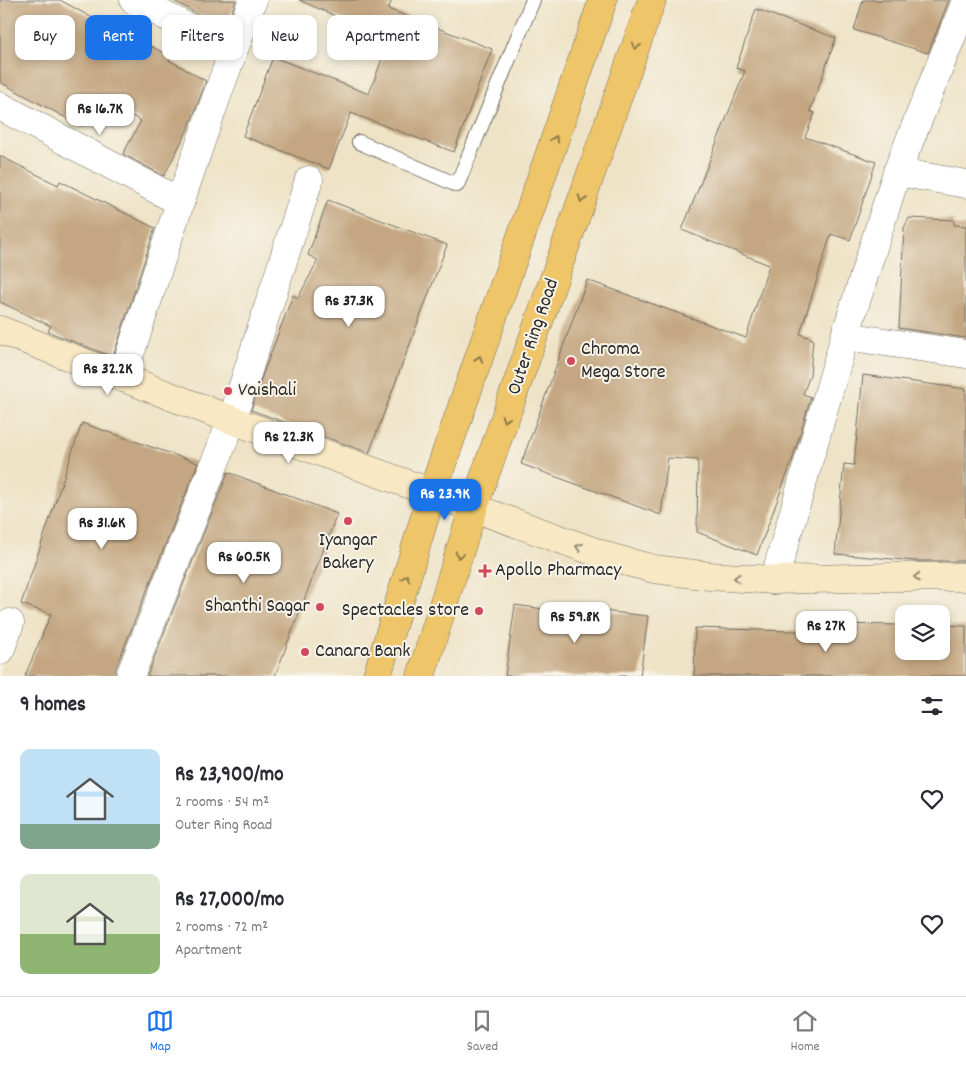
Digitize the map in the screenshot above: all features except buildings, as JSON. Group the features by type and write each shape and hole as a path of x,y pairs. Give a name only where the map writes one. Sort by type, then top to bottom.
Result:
{"highway":[{"path":"377,676 432,493 603,0"},
{"name":"Outer Ring Road","path":"421,676 474,509 652,0"}],"street":[{"path":"134,0 164,15"},
{"path":"243,25 253,0"},
{"path":"774,580 845,336 897,172 966,1"},
{"path":"122,378 230,60"},
{"path":"0,106 180,202"},
{"path":"897,172 966,184"},
{"path":"130,676 232,420 309,180"},
{"path":"0,330 232,420 474,509 608,557 654,569 710,576 774,580 890,576 966,577"},
{"path":"845,336 966,354"},
{"path":"0,651 10,623"}],"lane":[{"path":"359,142 458,185 533,0"}],"place":[{"name":"Chroma Mega Store","path":"571,361"},
{"name":"Vaishali","path":"228,391"},
{"name":"Iyangar Bakery","path":"348,521"},
{"name":"Apollo Pharmacy","path":"485,571"},
{"name":"Shanthi Sagar","path":"320,607"},
{"name":"Spectacles store","path":"479,611"},
{"name":"Canara Bank","path":"305,652"}]}
